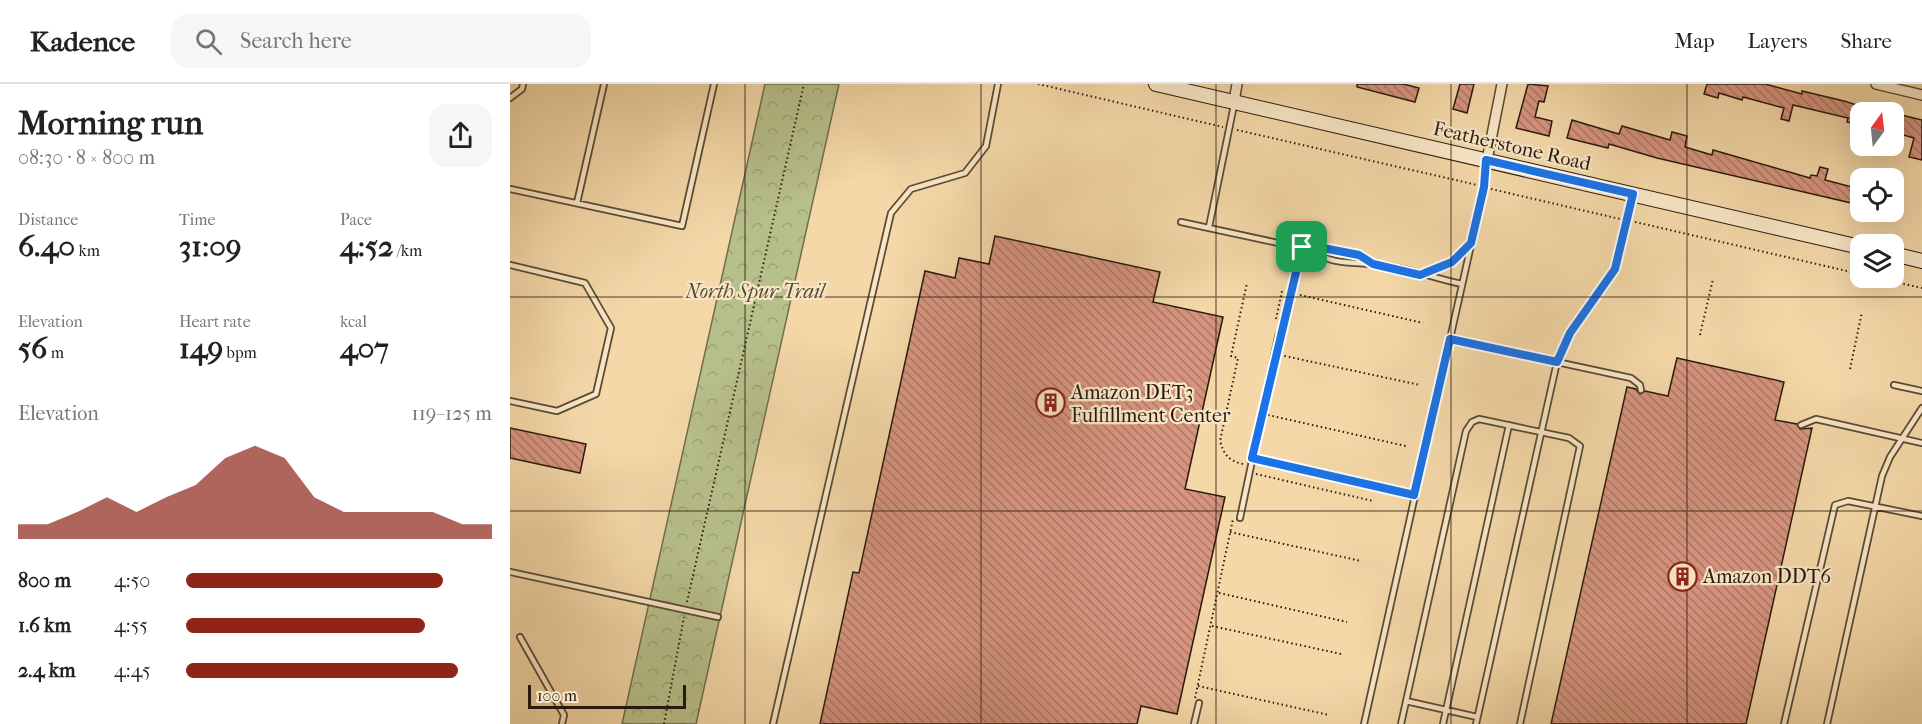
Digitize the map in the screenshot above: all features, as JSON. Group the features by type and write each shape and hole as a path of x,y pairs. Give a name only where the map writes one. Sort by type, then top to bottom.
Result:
{"street":[{"name":"Featherstone Road","path":"1156,84 1850,245"},
{"path":"1234,102 1237,84"},
{"path":"1486,160 1502,84"},
{"path":"1876,84 1922,95"},
{"path":"1904,257 1922,261"}],"lane":[{"path":"510,98 522,89 523,84"},
{"path":"577,203 604,84"},
{"path":"510,189 682,226 714,84"},
{"path":"773,724 891,213 911,189 965,173 986,146 998,84"},
{"path":"1209,227 1234,102"},
{"path":"1364,724 1484,187 1486,160"},
{"path":"1476,724 1557,362 1570,333 1615,269 1633,194"},
{"path":"1182,222 1315,250 1323,248 1359,255 1373,264"},
{"path":"1420,275 1452,262 1471,243"},
{"path":"1240,518 1275,354 1289,309 1302,247"},
{"path":"1315,250 1321,257 1357,265 1373,264 1462,284"},
{"path":"510,265 585,283 611,328 596,394 557,411 510,401"},
{"path":"1450,339 1631,378 1640,385 1641,390"},
{"path":"1894,385 1922,391"},
{"path":"1827,724 1886,467 1922,408"},
{"path":"1401,724 1466,431 1472,422 1479,419 1576,441 1580,446 1520,724"},
{"path":"1801,425 1816,419 1922,443"},
{"path":"1443,724 1509,425"},
{"path":"1252,458 1414,495"},
{"path":"1784,724 1832,510 1841,501 1922,516"},
{"path":"510,572 718,617"},
{"path":"520,637 564,715 562,724"},
{"path":"1406,701 1477,717"},
{"path":"1194,724 1200,703"}],"path":[{"path":"664,724 686,609 804,84"},
{"path":"1038,84 1220,126"},
{"path":"1240,131 1462,182"},
{"path":"1506,192 1617,218"},
{"path":"1636,222 1850,271"},
{"path":"1700,335 1713,279"},
{"path":"1243,464 1223,453 1220,441 1238,358 1231,356 1247,283"},
{"path":"1904,284 1922,288"},
{"path":"1298,295 1423,323"},
{"path":"1850,369 1862,312"},
{"path":"1275,354 1420,385"},
{"path":"1262,414 1406,446"},
{"path":"1249,473 1374,501"},
{"path":"1230,532 1361,561"},
{"path":"1219,592 1347,622"},
{"path":"1212,626 1341,654"},
{"path":"1198,686 1329,715"}],"green space":[{"name":"North Spur Trail","path":"765,84 839,84 696,724 622,724"}],"building":[{"path":"1357,84 1403,84 1419,88 1415,102 1357,87"},
{"path":"1460,84 1474,84 1467,113 1453,109"},
{"path":"1528,84 1548,86 1544,102 1539,101 1535,117 1552,121 1549,136 1516,128"},
{"path":"1707,84 1765,84 1802,94 1802,91 1850,103 1850,123 1847,122 1848,118 1793,105 1789,121 1781,119 1784,108 1743,97 1742,100 1719,93 1718,98 1704,94"},
{"path":"1904,116 1922,120 1922,160 1909,157 1914,138 1904,135"},
{"path":"1572,120 1619,134 1622,126 1670,140 1672,132 1687,136 1685,147 1712,155 1713,150 1810,178 1811,175 1817,176 1820,167 1828,169 1825,180 1850,186 1850,203 1657,158 1609,144 1608,148 1567,138"},
{"name":"Amazon DET3 Fulfillment Center","path":"995,236 1160,272 1153,302 1223,317 1185,489 1225,497 1177,714 1141,706 1137,724 820,724 853,572 859,573 925,271 955,278 959,258 989,264"},
{"name":"Amazon DDT6","path":"1677,358 1784,382 1775,420 1797,424 1800,429 1812,428 1746,724 1551,724 1627,387 1636,389 1640,394 1645,391 1668,396"},
{"path":"510,428 586,444 580,473 510,458"}],"place":[{"name":"Amazon DET3 Fulfillment Center","path":"1050,403"},
{"name":"Amazon DDT6","path":"1682,576"}],"route":[{"path":"1486,160 1633,194 1615,269 1570,333 1557,362 1450,339 1414,495 1252,458 1278,337 1289,309 1302,247 1315,250 1323,248 1359,255 1373,264 1420,275 1452,262 1471,243 1484,187 1486,160"}]}
